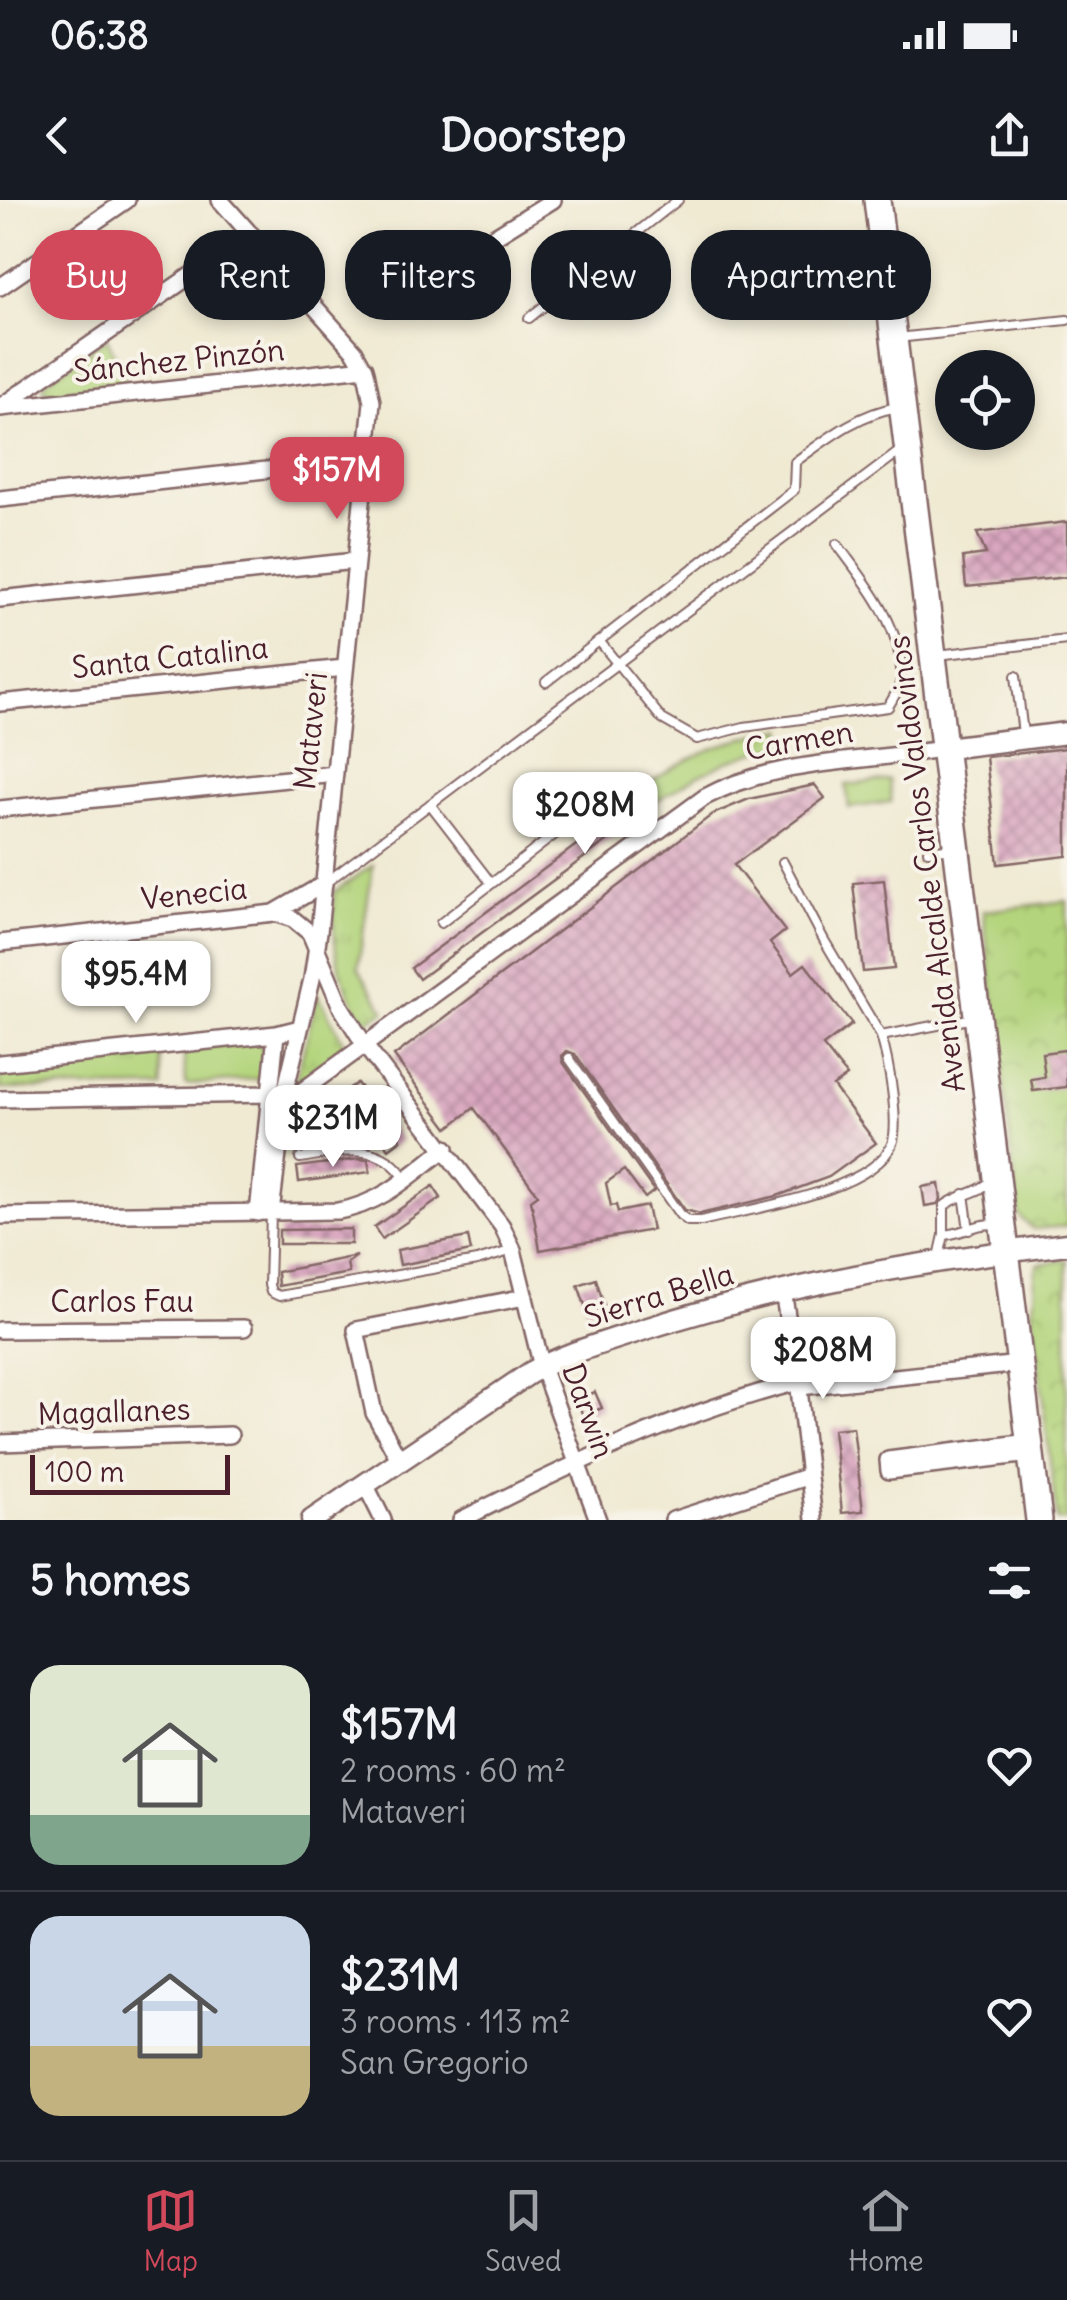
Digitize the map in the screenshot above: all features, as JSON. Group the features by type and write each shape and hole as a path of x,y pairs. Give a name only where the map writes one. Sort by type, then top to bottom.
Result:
{"main road":[{"name":"Avenida Alcalde Carlos Valdovinos","path":"877,200 1039,1520"}],"street":[{"path":"0,287 127,200"},
{"name":"Mataveri","path":"220,200 247,230"},
{"path":"504,230 552,200"},
{"path":"0,408 183,281"},
{"name":"Mataveri","path":"325,316 364,368 372,412 316,945 341,1008 502,1226 515,1256"},
{"name":"Sánchez Pinzón","path":"0,408 364,368"},
{"path":"0,499 367,458"},
{"path":"0,599 355,561"},
{"name":"Santa Catalina","path":"0,703 345,668"},
{"name":"Carmen","path":"284,1104 714,792 774,772 1067,734"},
{"path":"0,809 334,774"},
{"name":"Venecia","path":"0,943 274,913 324,884"},
{"name":"Venecia","path":"274,913 298,922 316,945"},
{"path":"265,1212 316,945"},
{"path":"0,1063 276,1034 300,1028"},
{"path":"265,1212 268,1094 276,1034"},
{"path":"0,1100 268,1094"},
{"path":"0,1216 338,1211 364,1206 406,1180 446,1148"},
{"name":"Sierra Bella","path":"312,1520 542,1366 671,1321 783,1291 971,1256 1005,1241 1067,1244"},
{"name":"Darwin","path":"515,1256 542,1366 598,1520"},
{"path":"783,1291 814,1520"},
{"path":"400,1460 374,1412 356,1330 525,1297"},
{"name":"Carlos Fau","path":"0,1330 244,1328"},
{"path":"461,1520 578,1464 798,1386 1020,1364"},
{"name":"Magallanes","path":"0,1443 230,1435"},
{"path":"1030,1448 890,1471 888,1460 1030,1448"},
{"path":"479,1520 578,1464"},
{"path":"673,1520 809,1480"},
{"path":"701,1520 809,1480"},
{"path":"365,1484 384,1520"}],"lane":[{"path":"529,318 678,200"},
{"path":"894,338 1067,320"},
{"path":"546,682 794,490 795,462 873,411 903,406"},
{"path":"324,884 908,445"},
{"path":"600,642 662,719 697,740 744,727 888,707 902,681 894,631 869,587 837,544"},
{"path":"934,656 1067,640"},
{"path":"1016,676 1024,739"},
{"path":"441,924 623,780"},
{"path":"430,804 492,883"},
{"path":"928,850 958,848"},
{"path":"568,1058 688,1220 702,1221 830,1188 870,1170 891,1148 894,1134 890,1064 881,1036 782,862"},
{"path":"881,1036 978,1017"},
{"path":"300,1158 369,1151 391,1161 406,1180"},
{"path":"938,1261 944,1236 944,1206 964,1194 984,1189 997,1174"},
{"path":"964,1194 964,1232 971,1256"},
{"path":"265,1212 269,1285 278,1296 515,1256"},
{"path":"944,1236 990,1224 1005,1241"}],"green space":[{"path":"107,338 127,382 50,393 43,389 46,381"},
{"path":"784,729 786,746 726,762 637,814 626,800 700,754 741,738"},
{"path":"889,780 891,802 849,808 846,785"},
{"path":"373,865 358,968 385,1011 364,1023 338,961 334,892"},
{"path":"1067,901 1067,1226 1033,1229 1019,1216 983,911"},
{"path":"318,994 348,1051 294,1087"},
{"path":"262,1041 265,1078 186,1085 183,1048"},
{"path":"160,1052 162,1087 0,1089 0,1068"},
{"path":"1067,1260 1067,1520 1057,1520 1032,1310 1038,1264"}],"building":[{"path":"1067,522 1067,577 966,587 963,557 986,554 977,533"},
{"path":"1067,748 1067,856 998,864 986,757"},
{"path":"815,785 825,798 734,865 785,931 770,943 793,973 805,964 852,1024 823,1046 847,1076 833,1086 876,1143 829,1177 777,1196 700,1214 685,1210 575,1054 567,1051 563,1062 654,1191 645,1198 624,1170 606,1183 611,1206 616,1205 618,1212 647,1206 652,1230 540,1250 531,1200 538,1195 474,1108 448,1128 394,1056 713,814 749,799"},
{"path":"626,808 635,820 419,979 411,968"},
{"path":"884,880 894,969 863,972 853,883"},
{"path":"1065,1050 1067,1087 1033,1091 1031,1079 1045,1077 1042,1053"},
{"path":"357,1083 401,1140 389,1149 353,1101 310,1133 301,1121"},
{"path":"368,1160 370,1172 299,1182 297,1167"},
{"path":"939,1184 941,1199 925,1206 922,1187"},
{"path":"433,1186 441,1198 382,1239 374,1227"},
{"path":"351,1229 351,1244 279,1244 279,1230"},
{"path":"468,1237 471,1251 400,1265 397,1250"},
{"path":"357,1256 347,1263 349,1273 278,1286 277,1272"},
{"path":"596,1279 605,1308 587,1311 578,1285"},
{"path":"595,1392 602,1408 583,1416 577,1400"},
{"path":"853,1427 863,1511 842,1513 833,1429"}]}
